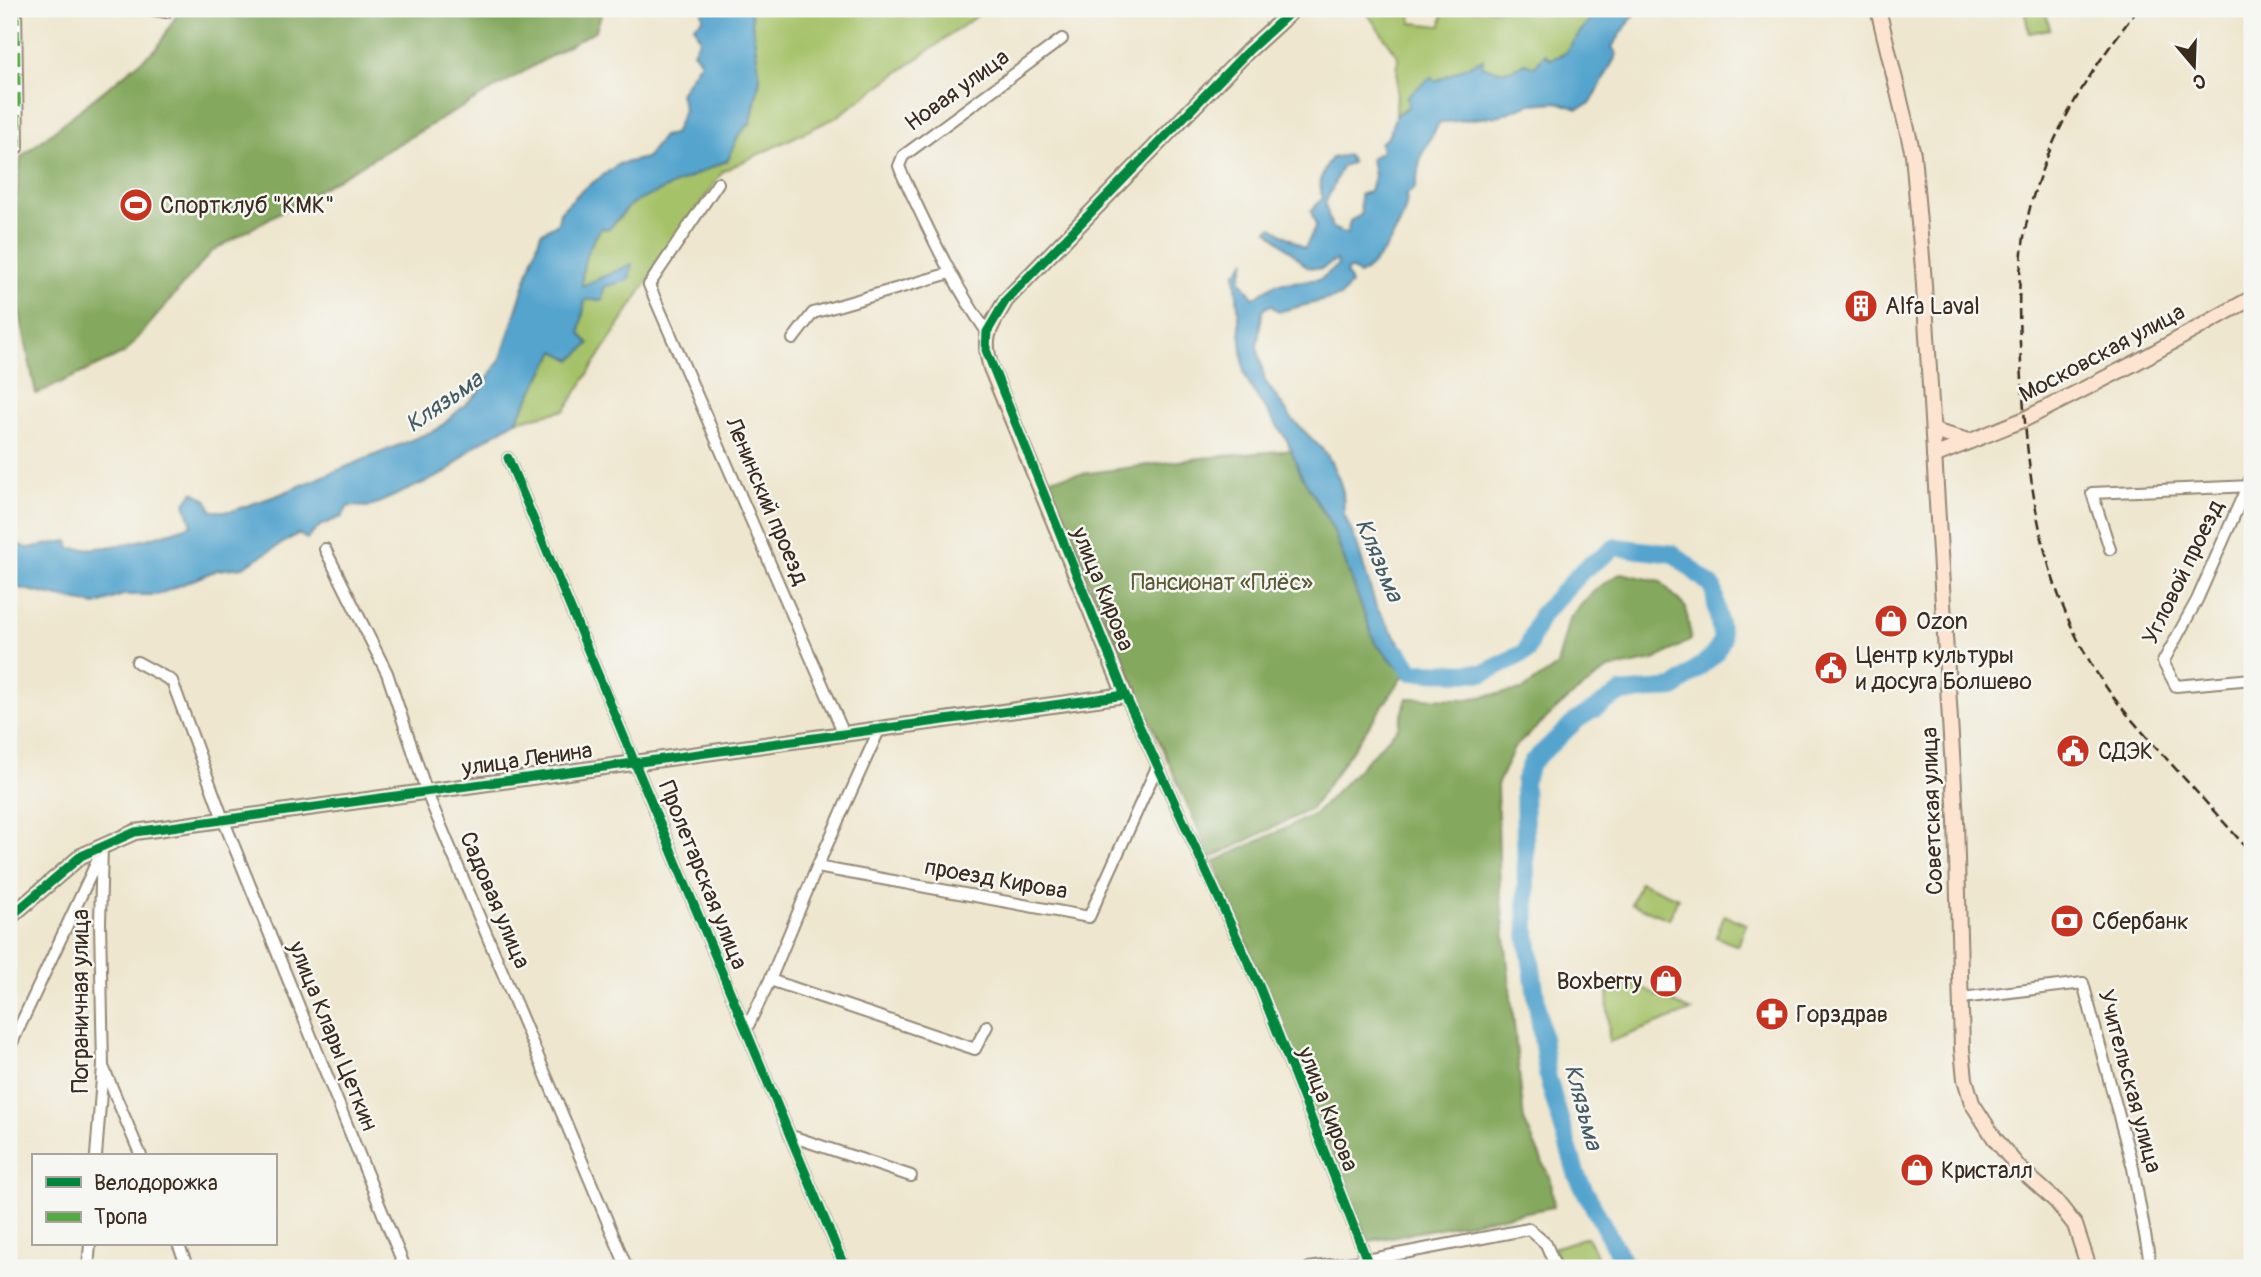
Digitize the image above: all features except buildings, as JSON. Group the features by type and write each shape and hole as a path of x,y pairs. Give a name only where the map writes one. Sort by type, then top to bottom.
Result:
{"street":[{"path":"16,9 13,56 18,147"},
{"path":"147,9 166,12"},
{"path":"987,332 1006,300 1248,51 1294,9"},
{"name":"Советская улица","path":"1878,9 1913,154 1923,269 1956,820 1965,1079 1972,1103 1995,1139 2019,1168 2056,1201 2075,1225 2089,1268"},
{"name":"Новая улица","path":"987,332 950,273 902,173 900,161 902,156 1062,39"},
{"name":"Ленинский проезд","path":"718,183 649,285 844,734"},
{"path":"793,339 813,313 950,273"},
{"name":"Московская улица","path":"1934,456 2025,419 2135,363 2252,298"},
{"name":"улица Кирова","path":"987,332 985,350 991,368 1125,695 1260,988 1369,1264"},
{"path":"1933,431 1969,441"},
{"name":"Пролетарская улица","path":"508,458 845,1268"},
{"name":"Угловой проезд","path":"2252,475 2250,486 2197,600 2163,662 2176,686 2252,679"},
{"path":"2110,550 2092,493 2250,486"},
{"name":"Садовая улица","path":"325,549 387,674 427,793 627,1268"},
{"name":"улица Клары Цеткин","path":"138,662 172,681 223,819 405,1268"},
{"name":"улица Ленина","path":"9,918 81,856 135,832 1125,695"},
{"path":"746,1030 771,980 817,867 879,730"},
{"name":"проезд Кирова","path":"817,867 1089,917 1157,767"},
{"path":"9,1049 102,848"},
{"name":"Пограничная улица","path":"96,1154 103,1066 100,923 102,848"},
{"path":"771,980 975,1049 987,1026"},
{"name":"Учительская улица","path":"1962,998 2083,983 2133,1168 2151,1268"},
{"path":"103,1066 140,1154"},
{"path":"791,1136 911,1176"},
{"path":"1309,1268 1369,1264 1529,1229 1546,1244 1556,1268"},
{"path":"88,1268 90,1246"},
{"path":"179,1246 188,1268"}],"green space":[{"name":"Спортклуб \"КМК\"","path":"180,9 603,9 596,30 211,252 125,353 36,394 9,259 21,157 157,48"},
{"path":"750,9 985,10 835,118 723,171 641,291 565,410 516,421 555,351 572,360 589,344 580,333 585,300 582,264 601,228 609,229 631,204 728,160 738,136 751,122 760,78"},
{"path":"1364,9 1410,9 1412,23 1441,26 1443,10 1446,9 1601,9 1564,54 1534,67 1525,63 1504,71 1482,66 1482,60 1436,81 1396,115 1398,56"},
{"path":"2024,9 2045,9 2050,29 2029,33"},
{"name":"Пансионат «Плёс»","path":"1292,450 1300,472 1333,529 1375,643 1405,674 1311,809 1211,858 1043,479 1201,458"},
{"path":"1621,573 1661,582 1686,608 1691,640 1654,660 1608,669 1563,703 1514,748 1497,785 1500,890 1524,1120 1551,1181 1554,1207 1368,1241 1214,862 1315,814 1398,728 1407,698 1467,699 1522,690 1557,666 1569,619 1594,590"},
{"path":"1640,882 1678,898 1669,919 1631,904"},
{"path":"1724,915 1746,924 1738,946 1716,937"},
{"path":"1621,978 1691,1011 1609,1042 1607,983"},
{"path":"1587,1237 1603,1268 1559,1268 1553,1248"}],"water":[{"path":"702,9 750,9 760,78 751,122 738,136 728,160 631,204 609,229 601,228 586,256 582,286 632,264 629,280 604,287 602,300 585,300 580,333 589,344 572,360 555,351 516,421 473,447 446,473 369,507 348,506 342,517 321,525 307,539 298,534 243,567 217,570 157,595 123,595 96,605 9,586 9,542 28,548 68,541 70,548 85,549 148,539 192,525 185,503 193,492 206,499 212,511 232,511 278,495 438,429 478,393 501,358 541,233 558,223 560,212 581,191 619,164 646,158 663,136 674,134 684,110 680,93 701,61 693,52 700,39 694,26 703,19"},
{"path":"1601,9 1638,9 1612,47 1617,54 1591,103 1578,109 1557,102 1530,104 1498,116 1439,123 1421,156 1415,188 1406,195 1406,204 1398,227 1375,262 1359,275 1351,268 1346,272 1351,284 1341,296 1278,312 1271,305 1263,309 1257,346 1265,381 1292,419 1327,454 1339,479 1343,492 1344,514 1357,544 1376,607 1418,671 1405,674 1375,643 1333,529 1300,472 1287,440 1251,388 1244,373 1235,274 1246,260 1240,279 1253,298 1276,284 1321,279 1338,265 1336,260 1321,269 1307,267 1268,230 1272,227 1305,248 1316,226 1311,211 1323,198 1320,187 1322,177 1332,158 1348,155 1352,163 1342,166 1325,204 1332,228 1347,234 1350,221 1361,215 1360,195 1370,191 1374,176 1371,158 1382,152 1380,143 1388,137 1396,115 1408,107 1407,96 1431,77 1436,81 1483,59 1482,66 1504,71 1525,63 1534,67 1545,54 1550,59 1564,54"}],"waterway":[{"name":"Клязьма","path":"1400,654 1412,672 1484,673 1526,652 1541,615 1584,569 1616,547 1674,554 1713,587 1722,640 1714,655 1674,688 1620,693 1577,720 1532,762 1524,782 1527,934 1548,1079 1577,1176 1626,1268"}],"railway":[{"path":"2138,9 2093,72 2067,116 2045,162 2029,211 2021,259 2019,307 2028,453 2047,560 2072,628 2089,660 2134,722 2252,854"}],"marked path":[{"path":"16,9 18,147"}],"cycle path":[{"path":"1294,9 1248,51 1006,300 987,332 986,350 1125,695 1260,988 1370,1268"},
{"path":"508,458 845,1268"},
{"path":"9,918 81,856 135,832 1125,695"}],"place":[{"name":"Спортклуб \"КМК\"","path":"136,205"},
{"name":"Alfa Laval","path":"1861,306"},
{"name":"Ozon","path":"1891,621"},
{"name":"Центр культуры и досуга Болшево","path":"1831,668"},
{"name":"СДЭК","path":"2073,751"},
{"name":"Сбербанк","path":"2067,921"},
{"name":"Boxberry","path":"1666,981"},
{"name":"Горздрав","path":"1772,1014"},
{"name":"Кристалл","path":"1917,1170"}]}
